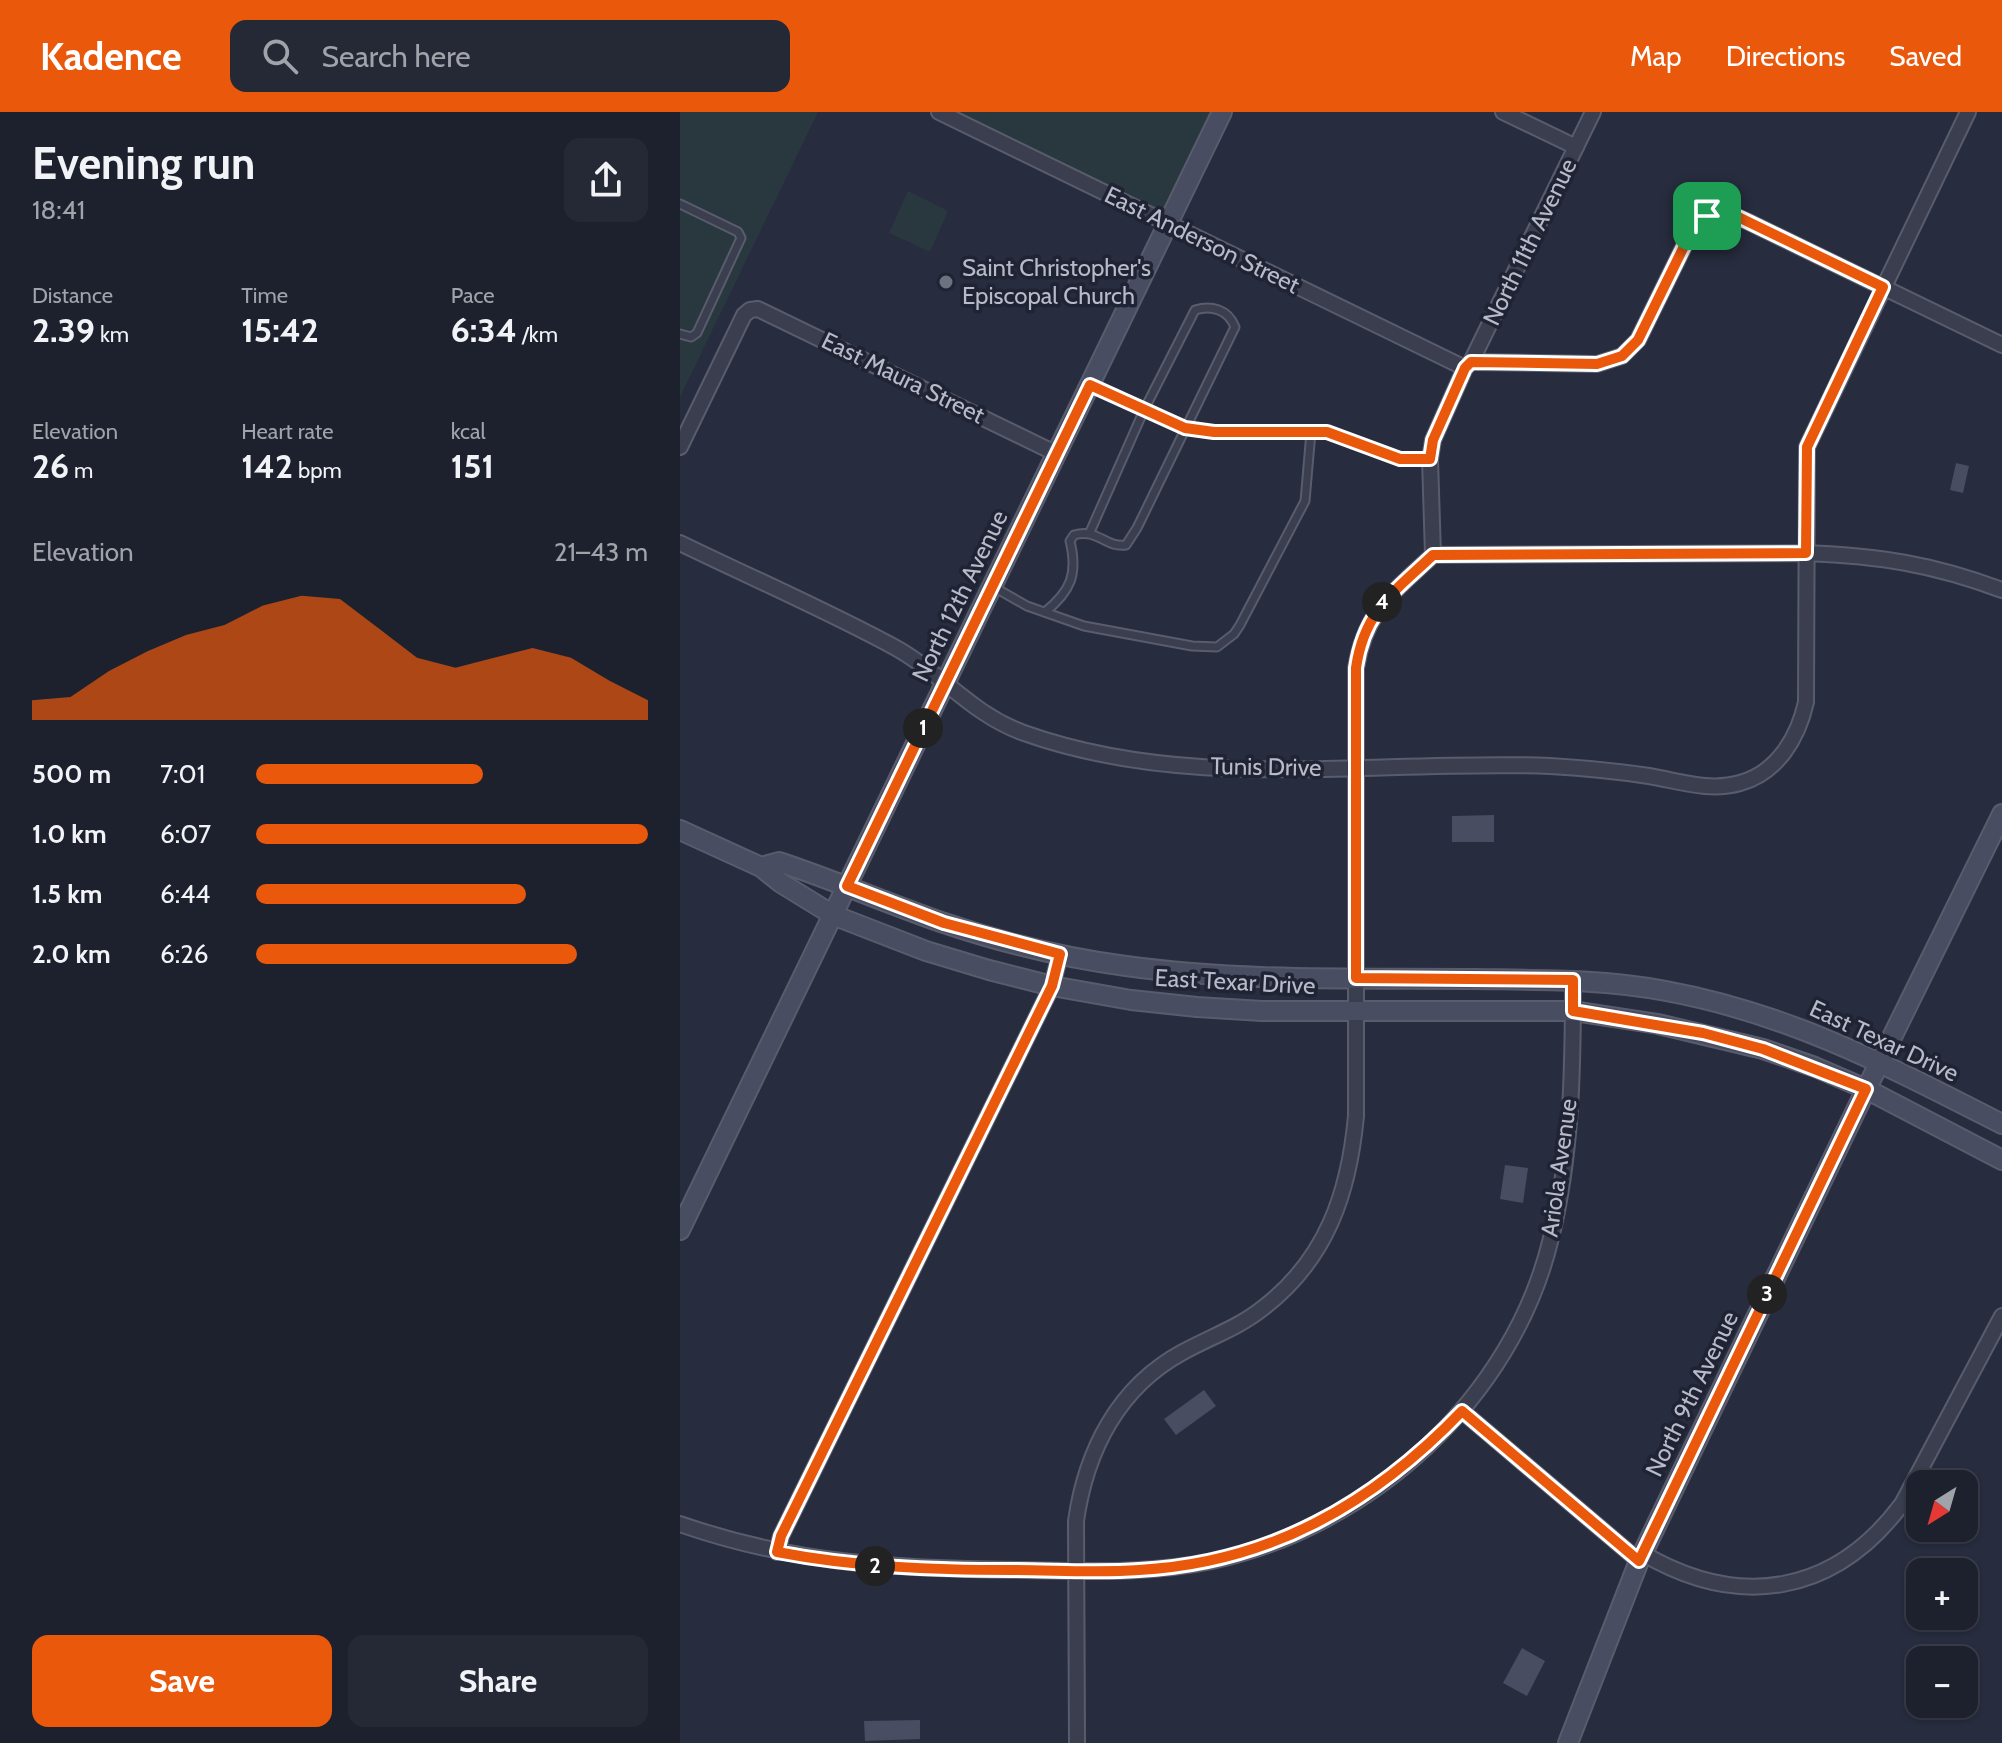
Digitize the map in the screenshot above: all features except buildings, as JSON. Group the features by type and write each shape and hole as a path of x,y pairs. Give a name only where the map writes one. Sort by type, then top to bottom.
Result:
{"street":[{"name":"East Anderson Street","path":"939,112 1468,365 1597,364 1622,356 1638,340 1698,222 1720,213 1732,214 2002,345"},
{"name":"North 12th Avenue","path":"680,1230 1222,112"},
{"path":"1503,112 1576,147"},
{"name":"North 11th Avenue","path":"1433,555 1430,459 1433,440 1593,112"},
{"name":"Tunis Drive","path":"680,543 898,649 990,718 1021,732 1108,755 1219,768 1549,766 1619,772 1706,787 1741,783 1757,777 1784,752 1795,737 1804,711 1807,659 1807,447 1968,112"},
{"name":"East Maura Street","path":"680,447 744,315 758,309 1055,453"},
{"path":"1077,1743 1076,1521 1088,1463 1100,1437 1134,1389 1155,1371 1266,1307 1310,1259 1327,1232 1346,1184 1356,1116 1356,668 1364,634 1379,606 1433,555 1806,553 1895,559 1925,565 2002,590"},
{"name":"North 9th Avenue","path":"1568,1743 1641,1557 2002,814"},
{"path":"680,830 761,867"},
{"name":"East Texar Drive","path":"761,867 779,862 944,923 1060,954 1185,974 1258,978 1573,980 1665,991 1734,1005 1825,1037 2002,1124"},
{"name":"East Texar Drive","path":"761,867 833,915 926,951 1052,986 1131,1000 1197,1007 1354,1011 1573,1011 1703,1033 1776,1054 1866,1089 2002,1160"},
{"path":"777,1552 781,1536 1052,986 1060,954"},
{"name":"Ariola Avenue","path":"680,1524 777,1552 852,1564 915,1569 1138,1571 1227,1557 1292,1535 1334,1515 1371,1492 1432,1442 1462,1411 1516,1330 1532,1296 1551,1241 1568,1143 1573,980"},
{"path":"1462,1411 1641,1557 1694,1579 1718,1585 1777,1585 1803,1579 1845,1561 1885,1527 1902,1504 2002,1316"}],"lane":[{"path":"680,204 738,232 741,238 697,333 691,337 680,334"},
{"path":"1045,612 1061,599 1071,580 1075,557 1071,538 1074,535 1090,532 1116,546 1126,545 1137,528 1235,327 1222,311 1207,306 1195,310 1144,410 1090,532"},
{"path":"1090,385 1185,428 1214,432 1327,432 1400,459 1430,459"},
{"path":"992,586 1027,606 1084,626 1192,646 1217,647 1234,634 1305,501 1311,432"}],"shaded area":[{"path":"680,112 818,112 680,397"},
{"path":"939,112 1222,112 1168,223"},
{"path":"908,191 948,211 930,252 889,233"}],"place":[{"name":"Saint Christopher's Episcopal Church","path":"946,282"}],"route":[{"path":"1732,214 1883,287 1807,447 1806,553 1433,555 1379,606 1364,634 1356,668 1356,978 1573,980 1573,1011 1703,1033 1763,1049 1866,1089 1639,1561 1462,1411 1405,1466 1334,1515 1255,1549 1214,1560 1138,1571 915,1569 852,1564 777,1552 781,1536 1052,986 1060,954 944,923 847,886 1090,385 1185,428 1214,432 1327,432 1400,459 1430,459 1433,440 1465,368 1471,362 1597,364 1622,356 1629,350 1638,340 1693,228 1707,216 1732,214"}]}
